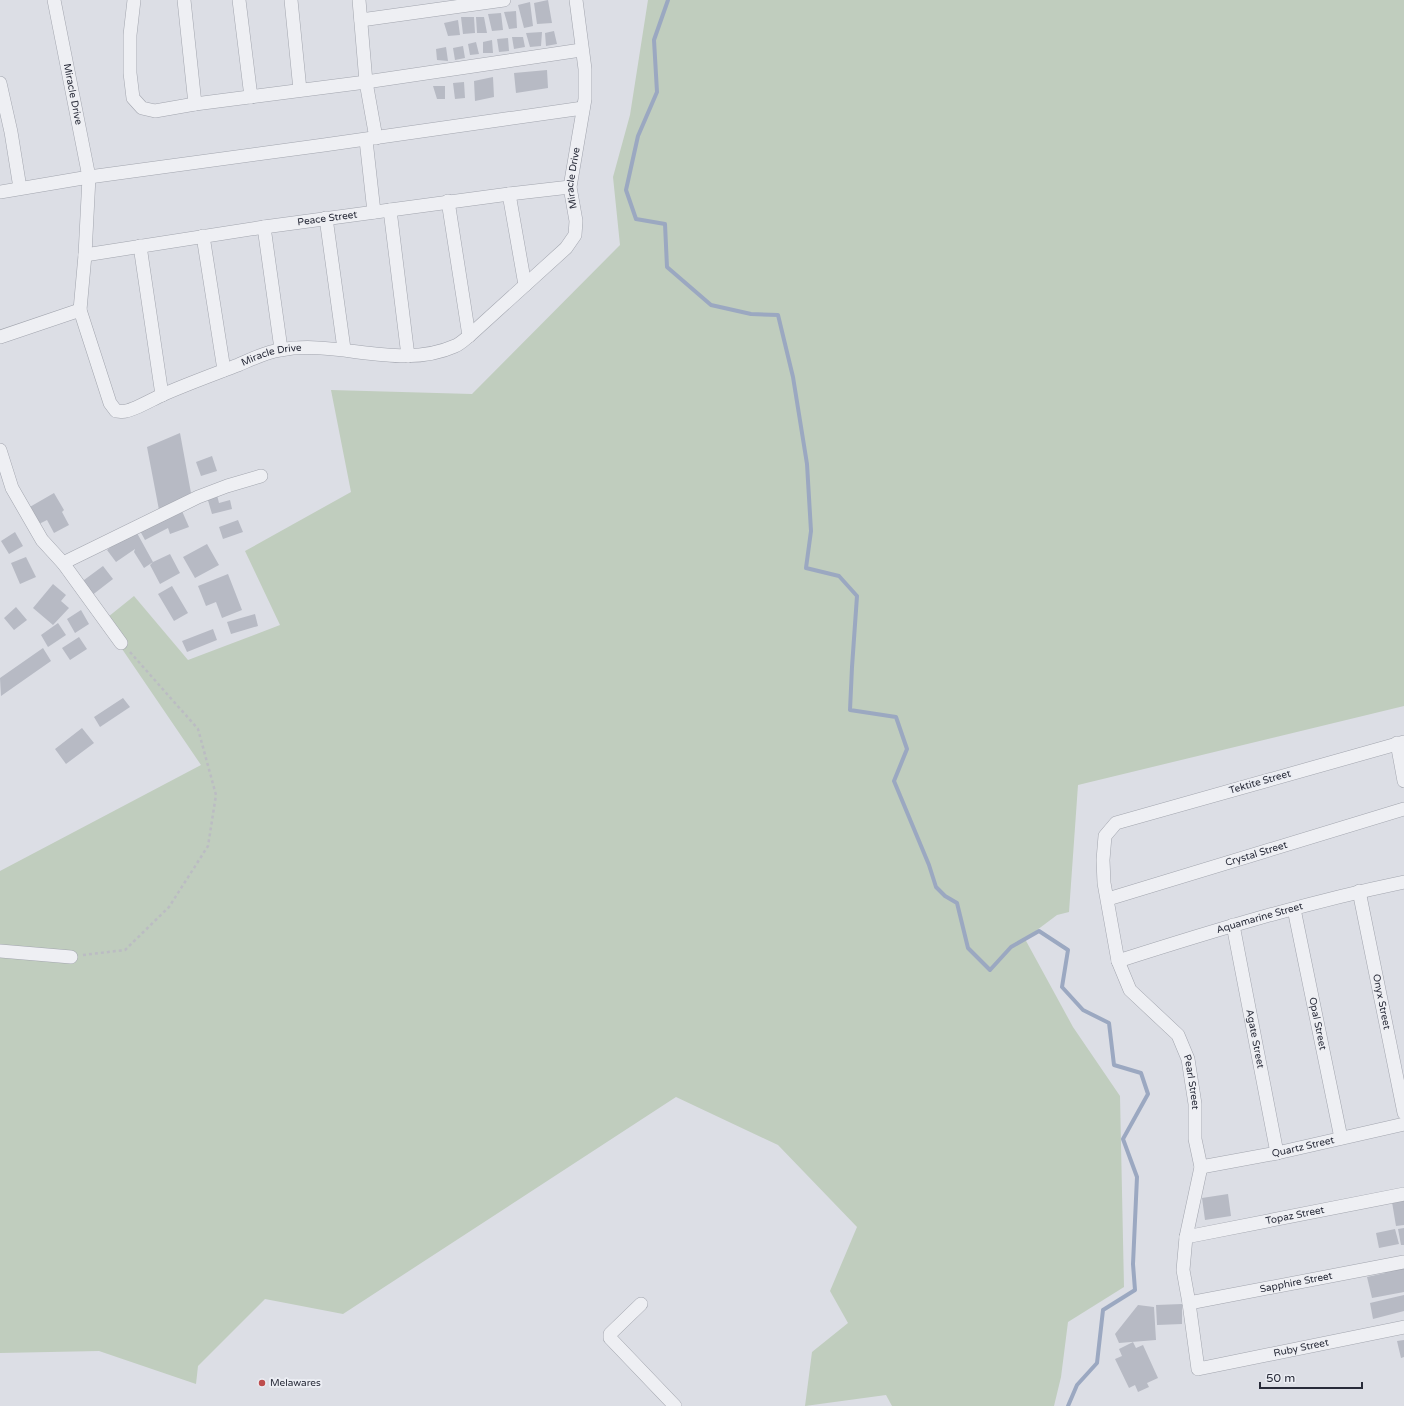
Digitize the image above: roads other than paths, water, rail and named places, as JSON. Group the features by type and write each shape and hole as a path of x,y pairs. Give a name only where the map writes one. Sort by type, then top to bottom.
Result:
{"street":[{"name":"Miracle Drive","path":"54,0 89,177 85,255 80,310 110,403 116,411 126,411 270,352 299,348 344,349 408,356 437,352 456,346 470,336 566,248 575,236 576,221 570,188 583,108 586,99 585,76 576,0"},
{"path":"134,0 130,35 130,73 133,98 142,108 155,111 195,104 366,82 581,50"},
{"path":"184,0 195,104"},
{"path":"239,0 251,96"},
{"path":"291,0 300,90"},
{"path":"359,0 371,139 374,212"},
{"path":"361,20 504,0"},
{"path":"0,83 5,133 20,188"},
{"path":"0,192 89,177 371,139 583,108"},
{"name":"Peace Street","path":"85,255 203,236 448,201 570,188"},
{"path":"509,194 525,284"},
{"path":"448,201 470,336"},
{"path":"390,210 408,356"},
{"path":"326,218 344,349"},
{"path":"264,227 281,350"},
{"path":"203,236 224,370"},
{"path":"140,246 162,395"},
{"path":"0,336 80,310"},
{"path":"0,450 12,488 42,540 63,563 121,643"},
{"path":"63,563 198,497 227,486 261,476"},
{"path":"1401,743 1404,781"},
{"name":"Tektite Street","path":"1116,823 1401,743"},
{"name":"Crystal Street","path":"1108,899 1404,809"},
{"name":"Pearl Street","path":"1116,823 1105,836 1103,860 1104,883 1118,961 1130,990 1178,1034 1188,1059 1195,1104 1195,1139 1201,1167 1186,1238 1183,1270 1198,1369"},
{"name":"Aquamarine Street","path":"1118,961 1233,925 1359,891 1404,882"},
{"name":"Onyx Street","path":"1359,891 1404,1112"},
{"name":"Opal Street","path":"1294,909 1341,1138"},
{"name":"Agate Street","path":"1233,925 1277,1153"},
{"path":"0,951 71,957"},
{"name":"Quartz Street","path":"1201,1167 1277,1153 1404,1124"},
{"name":"Topaz Street","path":"1186,1238 1404,1194"},
{"name":"Sapphire Street","path":"1189,1303 1404,1262"},
{"path":"641,1304 610,1334 610,1338 675,1406"},
{"name":"Ruby Street","path":"1198,1369 1404,1327"}],"waterway":[{"path":"668,0 654,40 657,92 638,136 626,190 636,219 665,224 667,267 711,305 751,314 778,315 793,377 807,464 811,531 806,568 839,576 857,596 850,710 896,717 907,749 894,781 929,865 936,887 945,896 957,903 968,948 990,970 1011,947 1039,931 1068,950 1062,987 1083,1010 1109,1023 1114,1065 1141,1073 1148,1094 1123,1139 1137,1177 1133,1264 1135,1290 1103,1310 1097,1363 1077,1385 1068,1406"}],"place":[{"name":"Melawares","path":"262,1383"}]}
